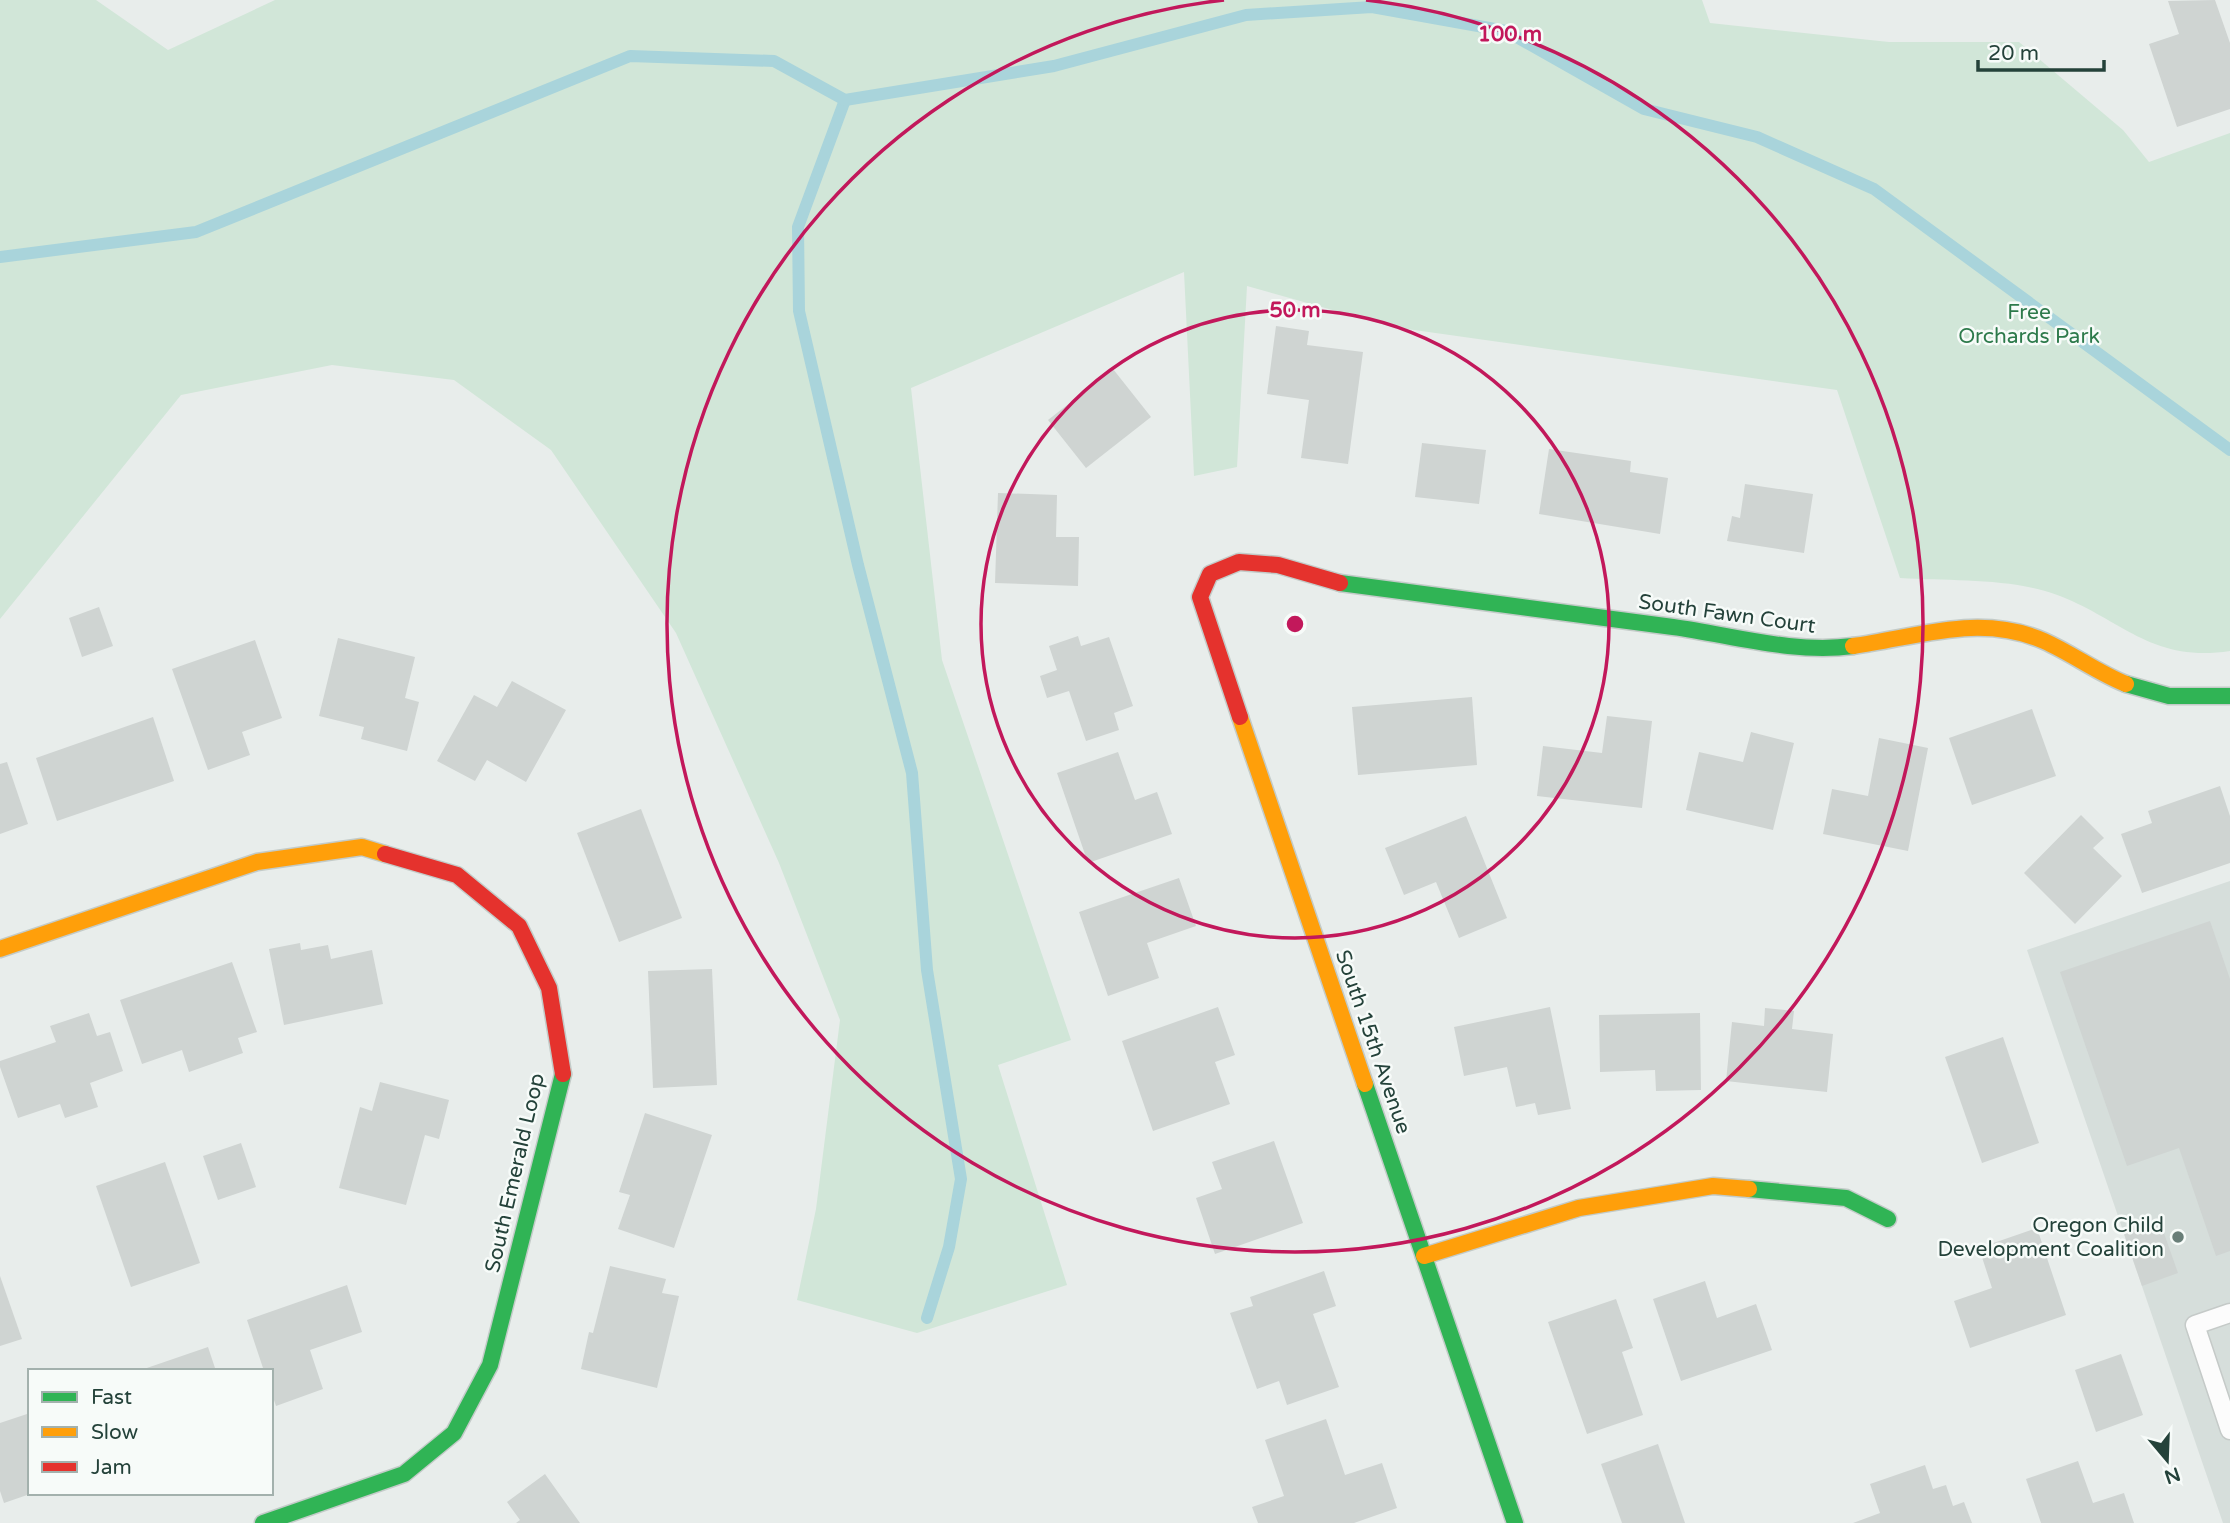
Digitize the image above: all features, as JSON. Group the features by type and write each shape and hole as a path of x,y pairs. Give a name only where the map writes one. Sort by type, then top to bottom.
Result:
{"street":[{"name":"South Fawn Court","path":"1210,574 1238,562 1278,565 1336,583 1710,632 1772,645 1826,648 1879,642 1964,625 2002,628 2040,637 2127,684 2161,695 2230,696"},
{"name":"South 15th Avenue","path":"1210,574 1200,597 1210,634 1515,1523"},
{"name":"South Emerald Loop","path":"0,949 257,862 362,847 457,875 519,926 549,988 563,1077 490,1365 460,1422 454,1433 404,1474 263,1523"},
{"path":"1424,1256 1579,1208 1713,1186 1846,1198 1888,1219"}],"lane":[{"path":"2230,1313 2195,1325 2230,1430"}],"shaded area":[{"name":"Oregon Child Development Coalition","path":"2230,881 2230,1523 2223,1523 2027,950"}],"green space":[{"name":"Free Orchards Park","path":"0,0 96,0 168,50 275,0 1702,0 1710,23 1889,42 2019,42 2123,130 2149,162 2230,133 2230,651 2201,653 2176,650 2153,643 2070,600 2027,587 1991,582 1900,578 1837,390 1393,327 1247,286 1237,467 1194,476 1184,272 911,388 942,660 1071,1040 998,1065 1067,1285 917,1333 797,1300 816,1209 840,1020 779,863 676,633 551,450 454,380 332,365 181,395 0,619"}],"building":[{"path":"2215,0 2230,43 2230,109 2177,127 2149,44 2179,34 2168,1"},
{"path":"1276,326 1309,331 1307,345 1363,352 1348,464 1301,458 1309,400 1267,394"},
{"path":"1113,369 1151,417 1086,468 1048,420"},
{"path":"1422,443 1486,450 1479,504 1415,497"},
{"path":"1549,449 1631,461 1630,472 1668,478 1660,534 1539,514"},
{"path":"1745,484 1813,494 1804,553 1727,541 1732,516 1740,518"},
{"path":"998,493 1057,495 1056,537 1079,537 1078,586 995,583"},
{"path":"99,607 113,646 82,657 69,618"},
{"path":"1078,636 1081,646 1109,637 1133,706 1114,713 1119,730 1086,741 1069,691 1047,698 1040,676 1057,670 1049,646"},
{"path":"338,638 415,657 405,698 419,702 407,751 361,739 364,727 319,716"},
{"path":"255,640 282,718 242,732 250,755 208,770 172,669"},
{"path":"512,681 566,710 526,782 487,760 475,781 437,761 474,695 497,707"},
{"path":"1472,697 1477,765 1358,775 1352,707"},
{"path":"2032,709 2056,776 1972,805 1949,738"},
{"path":"1607,716 1652,721 1642,808 1537,796 1543,746 1602,753"},
{"path":"153,717 174,781 57,821 36,758"},
{"path":"1751,732 1794,743 1773,830 1686,810 1699,752 1743,762"},
{"path":"1879,738 1928,748 1908,851 1823,834 1832,789 1868,796"},
{"path":"1118,752 1135,800 1157,792 1172,834 1088,863 1057,773"},
{"path":"7,762 28,824 0,834 0,764"},
{"path":"2220,786 2230,816 2230,863 2142,893 2121,834 2152,823 2148,811"},
{"path":"641,809 682,918 619,942 577,833"},
{"path":"2081,815 2104,838 2093,848 2122,876 2075,924 2024,873"},
{"path":"1466,816 1507,918 1459,938 1436,882 1404,895 1385,848"},
{"path":"1179,878 1196,926 1147,943 1159,978 1108,996 1079,912"},
{"path":"2210,921 2230,979 2230,1251 2216,1256 2179,1148 2127,1166 2060,972"},
{"path":"300,943 301,950 328,945 331,959 372,950 383,1004 284,1025 269,949"},
{"path":"232,962 257,1032 238,1038 243,1053 189,1072 182,1050 142,1064 120,1000"},
{"path":"712,969 717,1085 653,1088 648,971"},
{"path":"1218,1007 1235,1055 1215,1062 1230,1104 1153,1131 1122,1041"},
{"path":"1550,1007 1571,1109 1538,1115 1535,1103 1516,1107 1507,1067 1464,1076 1454,1027"},
{"path":"1765,1008 1794,1011 1792,1029 1833,1034 1827,1092 1726,1081 1732,1022 1764,1026"},
{"path":"89,1013 97,1036 110,1032 123,1071 90,1083 98,1107 65,1118 60,1104 18,1118 0,1061 56,1042 50,1026"},
{"path":"1700,1013 1701,1090 1656,1091 1655,1070 1600,1072 1599,1015"},
{"path":"2003,1037 2039,1143 1982,1163 1945,1057"},
{"path":"380,1082 449,1100 439,1139 425,1135 406,1205 339,1188 360,1107 372,1111"},
{"path":"645,1113 712,1135 674,1248 618,1229 630,1195 619,1192"},
{"path":"1274,1141 1303,1223 1215,1254 1196,1198 1222,1189 1212,1162"},
{"path":"241,1143 256,1187 218,1200 203,1156"},
{"path":"165,1162 200,1263 131,1287 96,1186"},
{"path":"2159,1219 2178,1273 2142,1286 2123,1231"},
{"path":"2037,1228 2066,1315 1970,1348 1954,1301 1992,1288 1979,1248"},
{"path":"610,1266 666,1279 662,1293 679,1296 657,1388 581,1369 589,1332 593,1333"},
{"path":"1324,1271 1336,1306 1313,1314 1339,1387 1287,1405 1279,1381 1257,1389 1230,1313 1253,1306 1250,1297"},
{"path":"0,1276 22,1339 0,1346"},
{"path":"1705,1281 1717,1318 1756,1304 1772,1350 1681,1381 1653,1299"},
{"path":"347,1285 362,1332 310,1350 323,1389 276,1406 273,1397 273,1369 263,1369 247,1320"},
{"path":"1616,1299 1633,1348 1622,1352 1643,1415 1587,1434 1548,1322"},
{"path":"208,1347 215,1369 144,1369"},
{"path":"2121,1354 2143,1415 2096,1432 2075,1370"},
{"path":"28,1414 28,1495 4,1503 0,1491 0,1423"},
{"path":"1326,1419 1345,1475 1382,1463 1397,1508 1354,1523 1258,1523 1252,1507 1284,1496 1265,1440"},
{"path":"1658,1444 1685,1523 1622,1523 1601,1464"},
{"path":"2078,1461 2093,1503 2124,1493 2134,1523 2041,1523 2026,1479"},
{"path":"1925,1465 1933,1489 1946,1485 1953,1506 1964,1502 1972,1523 1853,1523 1880,1513 1870,1484"},
{"path":"545,1474 580,1523 516,1523 520,1520 507,1502"}],"waterway":[{"path":"0,257 196,232 630,56 774,61 845,100 1054,66 1246,15 1372,7 1506,31 1644,109 1757,137 1874,189 2230,450"},
{"path":"845,100 798,227 799,311 858,565 912,773 927,970 961,1179 949,1247 927,1318"}],"traffic: fast":[{"path":"1340,583 1673,627 1785,646 1853,646"},
{"path":"2126,684 2169,696 2230,696"},
{"path":"263,1523 404,1474 454,1433 490,1365 563,1074"},
{"path":"1365,1084 1515,1523"},
{"path":"1749,1189 1846,1198 1888,1219"}],"traffic: slow":[{"path":"1853,646 1949,630 1996,629 2044,641 2126,684"},
{"path":"1240,717 1365,1084"},
{"path":"0,949 257,862 362,847 385,854"},
{"path":"1424,1256 1579,1208 1713,1186 1749,1189"}],"traffic: jam":[{"path":"1240,717 1200,597 1210,574 1239,562 1278,565 1340,583"},
{"path":"385,854 457,875 519,926 549,988 563,1074"}],"place":[{"name":"Oregon Child Development Coalition","path":"2178,1237"}]}
